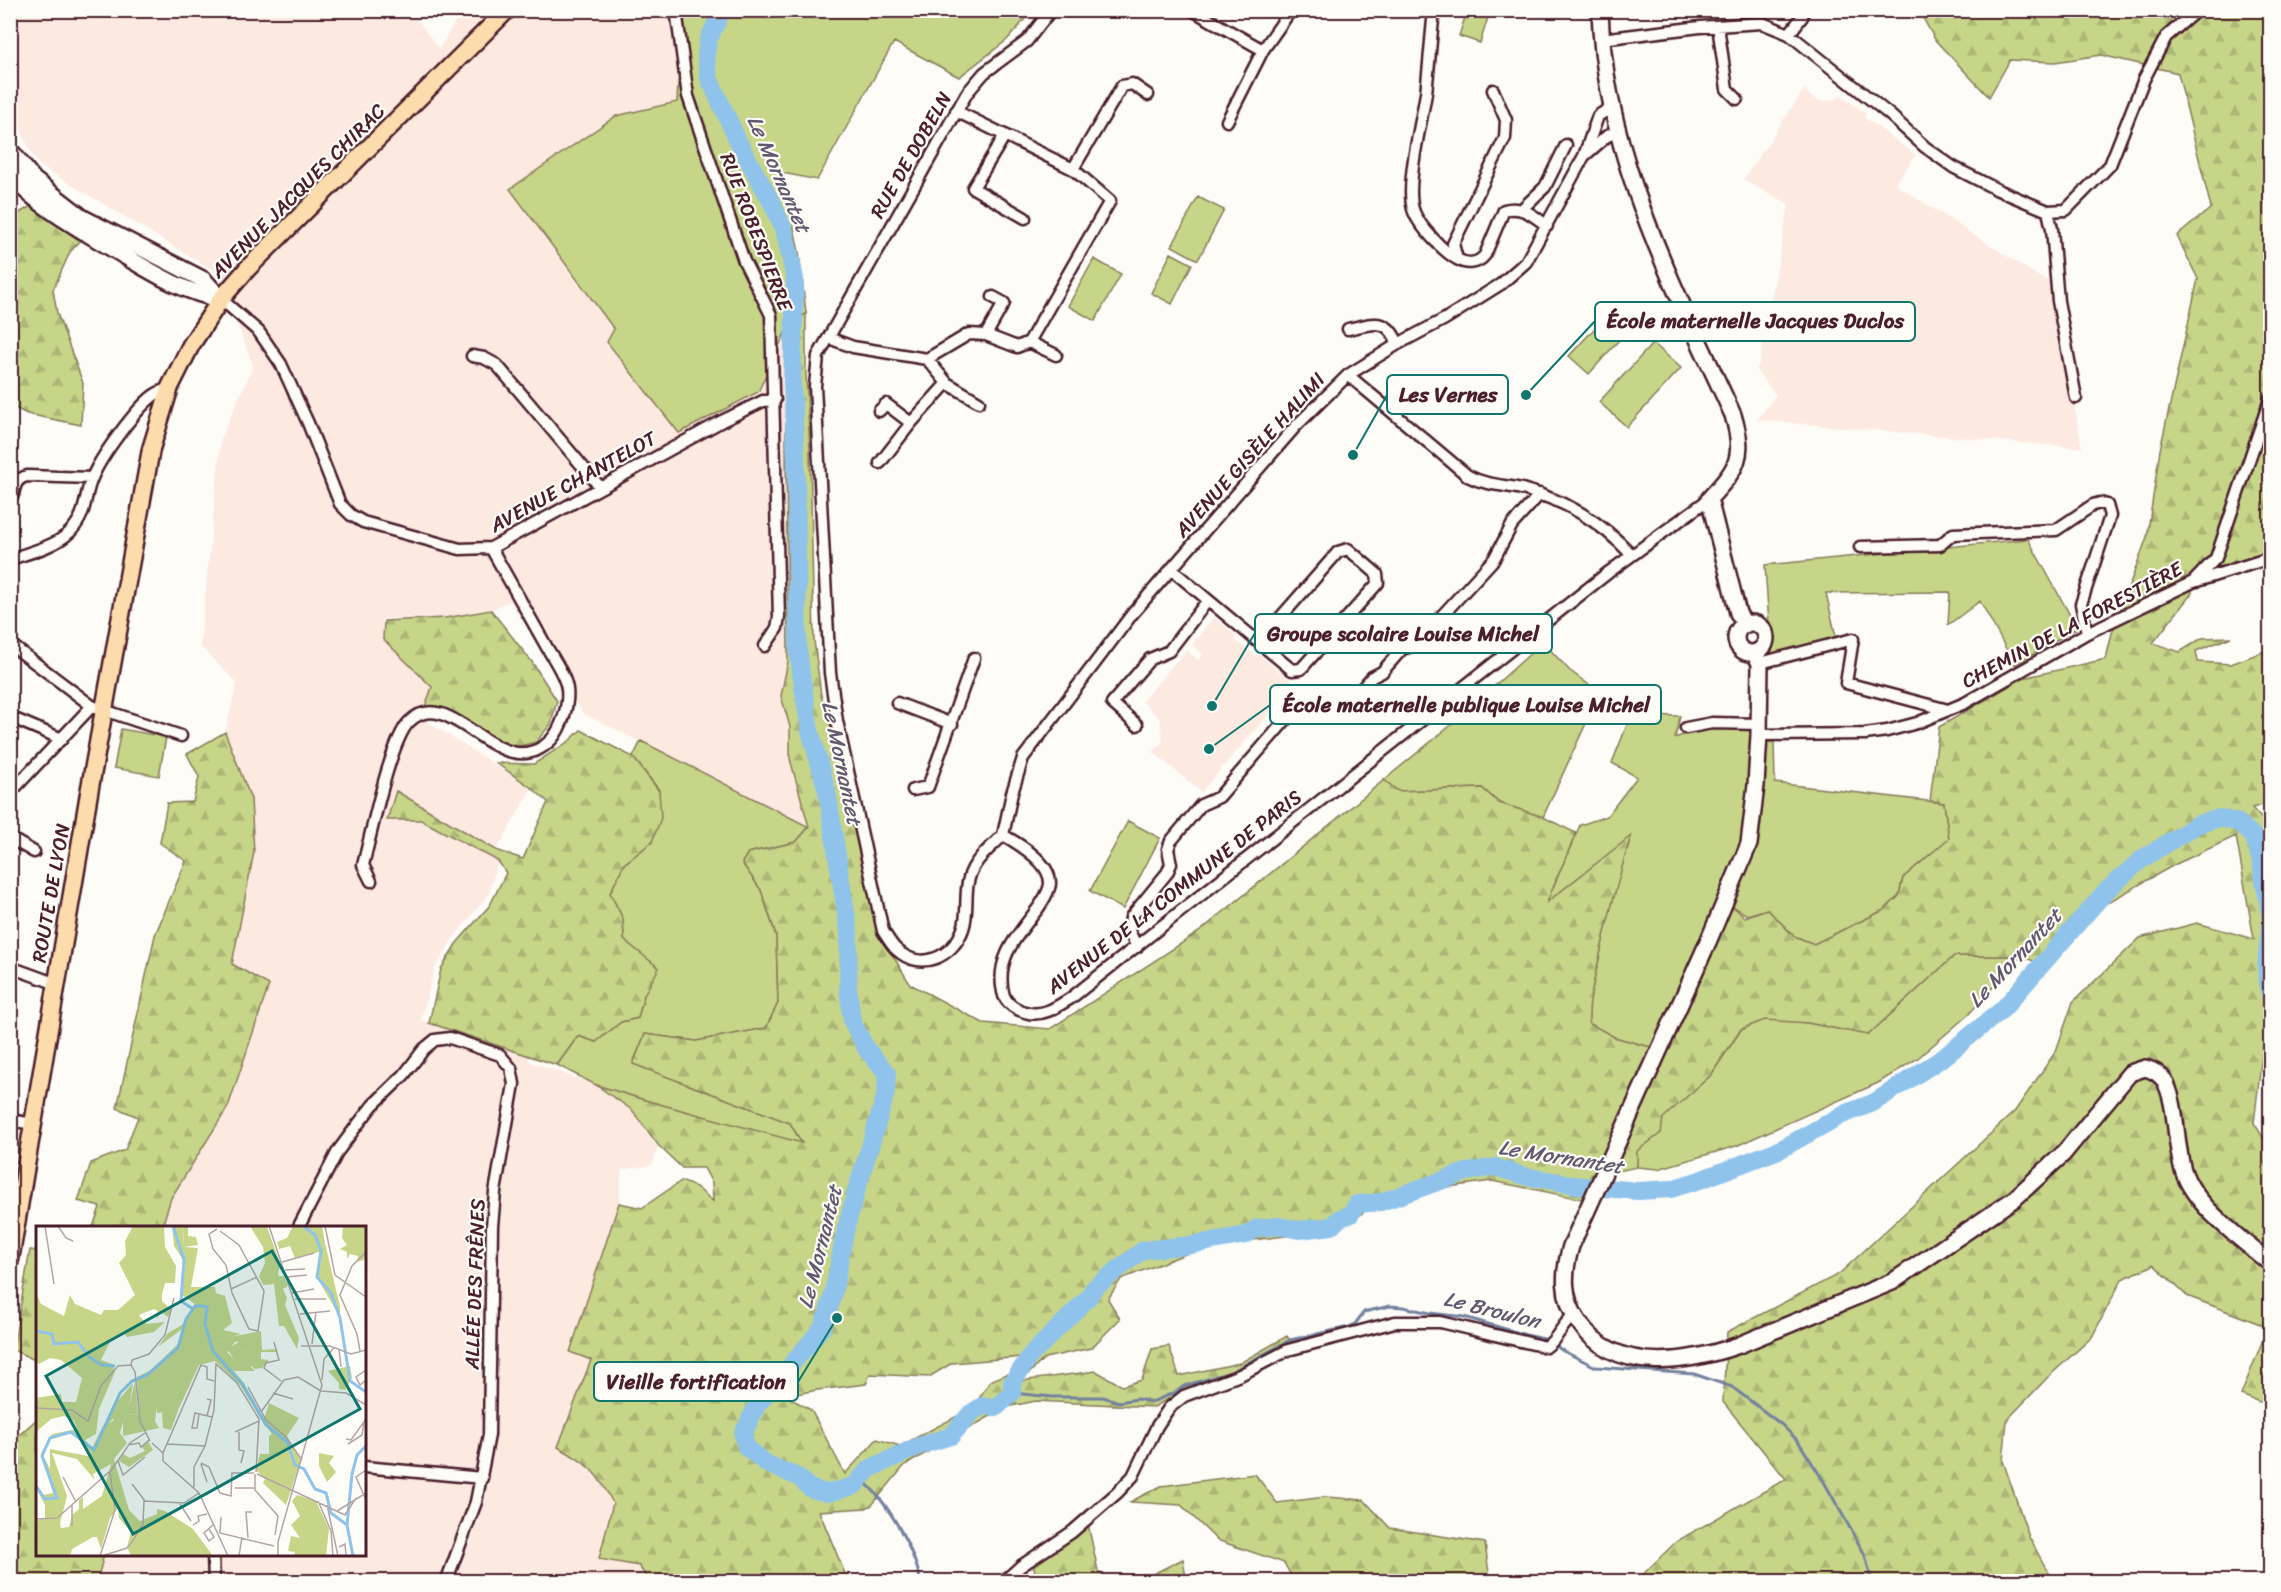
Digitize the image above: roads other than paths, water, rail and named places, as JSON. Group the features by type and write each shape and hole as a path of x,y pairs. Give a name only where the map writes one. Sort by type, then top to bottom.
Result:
{"main road":[{"name":"AVENUE JACQUES CHIRAC","path":"99,708 151,449 170,387 191,345 221,299 248,268 507,10"},
{"name":"ROUTE DE LYON","path":"10,1260 17,1182 33,1124 99,708"}],"street":[{"name":"RUE ROBESPIERRE","path":"676,10 688,96 744,261 771,315 779,617 777,628 765,646"},
{"name":"RUE DE DOBELN","path":"829,338 967,93 984,73 1027,41 1052,10"},
{"path":"1192,10 1263,50"},
{"path":"1227,121 1263,50 1291,10"},
{"path":"1434,10 1411,200 1414,212 1420,223 1456,259 1470,264 1482,260 1504,210 1522,209 1546,226"},
{"path":"1600,10 1601,39 1613,106 1613,134 1653,240 1733,415 1738,434 1736,466 1709,499 1738,613 1745,625"},
{"path":"1789,34 1803,17 1803,10"},
{"path":"1601,39 1762,23 1789,34 1890,115 1925,147 1953,167 1998,190 2048,211 2066,210 2110,165 2144,80 2166,37 2198,10"},
{"path":"1718,26 1727,89 1737,99"},
{"path":"1073,169 1122,86 1132,84 1148,95"},
{"path":"1456,259 1453,244 1505,138 1506,120 1493,90"},
{"name":"AVENUE GISÈLE HALIMI","path":"1003,835 1012,793 1023,758 1133,613 1295,427 1348,375 1501,284 1526,262 1584,156 1598,116 1613,106"},
{"path":"956,111 1073,169 1110,201 1029,342 1017,347 986,335 969,334 927,359 853,347 829,338 818,356 815,386 830,672 837,721 883,932 897,951 920,962 939,958 955,945 964,928 969,878 978,859 1003,835"},
{"path":"1593,126 1599,133 1613,134"},
{"name":"AVENUE GISÈLE HALIMI","path":"1584,156 1613,134"},
{"path":"1005,135 973,188 1025,218"},
{"path":"1522,209 1545,187 1566,145"},
{"path":"10,150 28,184"},
{"path":"10,175 28,184 47,199 133,245 173,274"},
{"path":"47,199 63,220 173,274 204,280 221,299"},
{"path":"2048,211 2052,229 2058,301 2076,398"},
{"path":"986,335 1004,303 993,297"},
{"name":"AVENUE CHANTELOT","path":"221,299 259,332 281,364 308,423 340,504 351,515 363,522 460,549 491,548 722,421 763,401 775,400"},
{"path":"1348,329 1384,325 1393,331 1398,344"},
{"path":"1029,342 1056,355"},
{"path":"472,356 484,358 497,365 600,487"},
{"path":"927,359 947,383 979,402"},
{"path":"1348,375 1468,476 1480,483 1512,487 1540,494 1575,508 1614,536 1632,555"},
{"path":"880,463 911,423 947,383"},
{"path":"10,559 68,535 78,523 85,509 92,478 100,463 124,429 154,395 170,387"},
{"name":"CHEMIN DE LA FORESTIÈRE","path":"1686,728 1712,723 1839,735 1887,731 1917,723 1965,703 2087,633 2193,582 2216,558 2271,399"},
{"path":"879,411 886,404 911,423"},
{"path":"13,495 16,481 27,476 92,478"},
{"path":"1137,947 1130,932 1131,917 1167,873 1171,864 1168,849 1171,841 1201,805 1219,797 1296,708 1307,703 1329,712 1336,713 1344,709 1372,677 1382,672 1402,649 1415,645 1494,559 1512,525 1540,494"},
{"name":"AVENUE DE LA COMMUNE DE PARIS","path":"1003,835 1019,844 1044,866 1050,883 1044,900 1006,952 999,978 1004,998 1018,1011 1036,1014 1052,1010 1071,999 1632,555 1709,499"},
{"path":"1860,547 1940,545 1953,534 2056,530 2093,505 2100,503 2107,505 2110,516 2081,604 2087,633"},
{"path":"372,881 363,865 395,746 409,722 419,715 434,712 449,717 512,753 524,754 544,746 554,736 562,720 566,706 567,687 555,661 491,548"},
{"path":"1171,569 1292,670 1301,669 1378,583 1377,574 1348,549 1338,552 1259,642"},
{"path":"2193,582 2271,558"},
{"path":"1137,725 1112,703 1150,659 1169,651 1208,600"},
{"path":"1948,710 1846,682 1853,639 1757,658 1743,651 1736,642 1737,632 1745,625 1756,624 1764,632 1765,642 1757,658 1760,729 1749,844 1708,942 1592,1195 1565,1265 1566,1291 1574,1316 1593,1339 1616,1353 1640,1359 1678,1360 1739,1345 1892,1282 2014,1199 2063,1154 2130,1073 2145,1068 2158,1074 2169,1093 2181,1161 2191,1188 2219,1218 2271,1263"},
{"path":"10,644 99,708 181,736"},
{"path":"913,790 928,787 974,658"},
{"path":"897,703 952,724"},
{"path":"10,793 62,740 99,708"},
{"path":"10,717 62,740"},
{"path":"10,838 34,852"},
{"path":"10,967 57,984"},
{"name":"ALLÉE DES FRÊNES","path":"299,1226 338,1151 373,1105 404,1075 423,1049 435,1040 450,1038 500,1055 511,1068 514,1084 495,1192 492,1226 489,1435 476,1502 446,1581"},
{"path":"10,1120 33,1124"},
{"path":"1003,1581 1021,1566 1072,1532 1117,1493 1133,1476 1157,1426 1169,1408 1184,1396 1240,1375 1288,1350 1395,1322 1440,1322 1546,1347 1553,1342 1566,1321 1574,1316"},
{"path":"366,1467 482,1478"},
{"path":"213,1556 214,1581"}],"waterway":[{"name":"Le Mornantet","path":"722,10 708,41 706,56 709,78 785,233 795,279 792,382 796,460 798,648 810,731 827,791 849,932 848,987 852,1021 867,1050 887,1073 886,1092 850,1212 827,1316 822,1328 757,1405 743,1434 746,1447 767,1464 798,1477 811,1489 828,1493 854,1486 869,1469 919,1446 951,1436 971,1413 982,1406 997,1407 1012,1393 1012,1383 1030,1356 1088,1298 1094,1288 1143,1250 1191,1245 1246,1235 1257,1228 1279,1226 1299,1230 1332,1226 1340,1218 1350,1215 1357,1204 1381,1202 1466,1172 1495,1167 1524,1176 1582,1186 1638,1191 1671,1189 1781,1149 1842,1115 1873,1103 1944,1057 2003,1009 2106,891 2142,859 2198,824 2220,818 2239,823 2253,836 2261,862 2270,914"},
{"name":"Le Mornantet","path":"2270,927 2266,970 2270,994"},
{"name":"Le Broulon","path":"1012,1393 1053,1397 1103,1397 1119,1402 1137,1399 1152,1402 1184,1386 1231,1372 1290,1340 1349,1327 1355,1324 1364,1312 1390,1306 1464,1317 1548,1340 1563,1351 1596,1367 1694,1374 1732,1387 1782,1425 1798,1441 1865,1555 1872,1582"},
{"path":"861,1479 890,1512 906,1540 921,1582"}],"place":[{"name":"École maternelle Jacques Duclos","path":"1526,395"},
{"name":"Les Vernes","path":"1353,455"},
{"name":"Groupe scolaire Louise Michel","path":"1212,706"},
{"name":"École maternelle publique Louise Michel","path":"1209,749"},
{"name":"Vieille fortification","path":"837,1318"}]}
